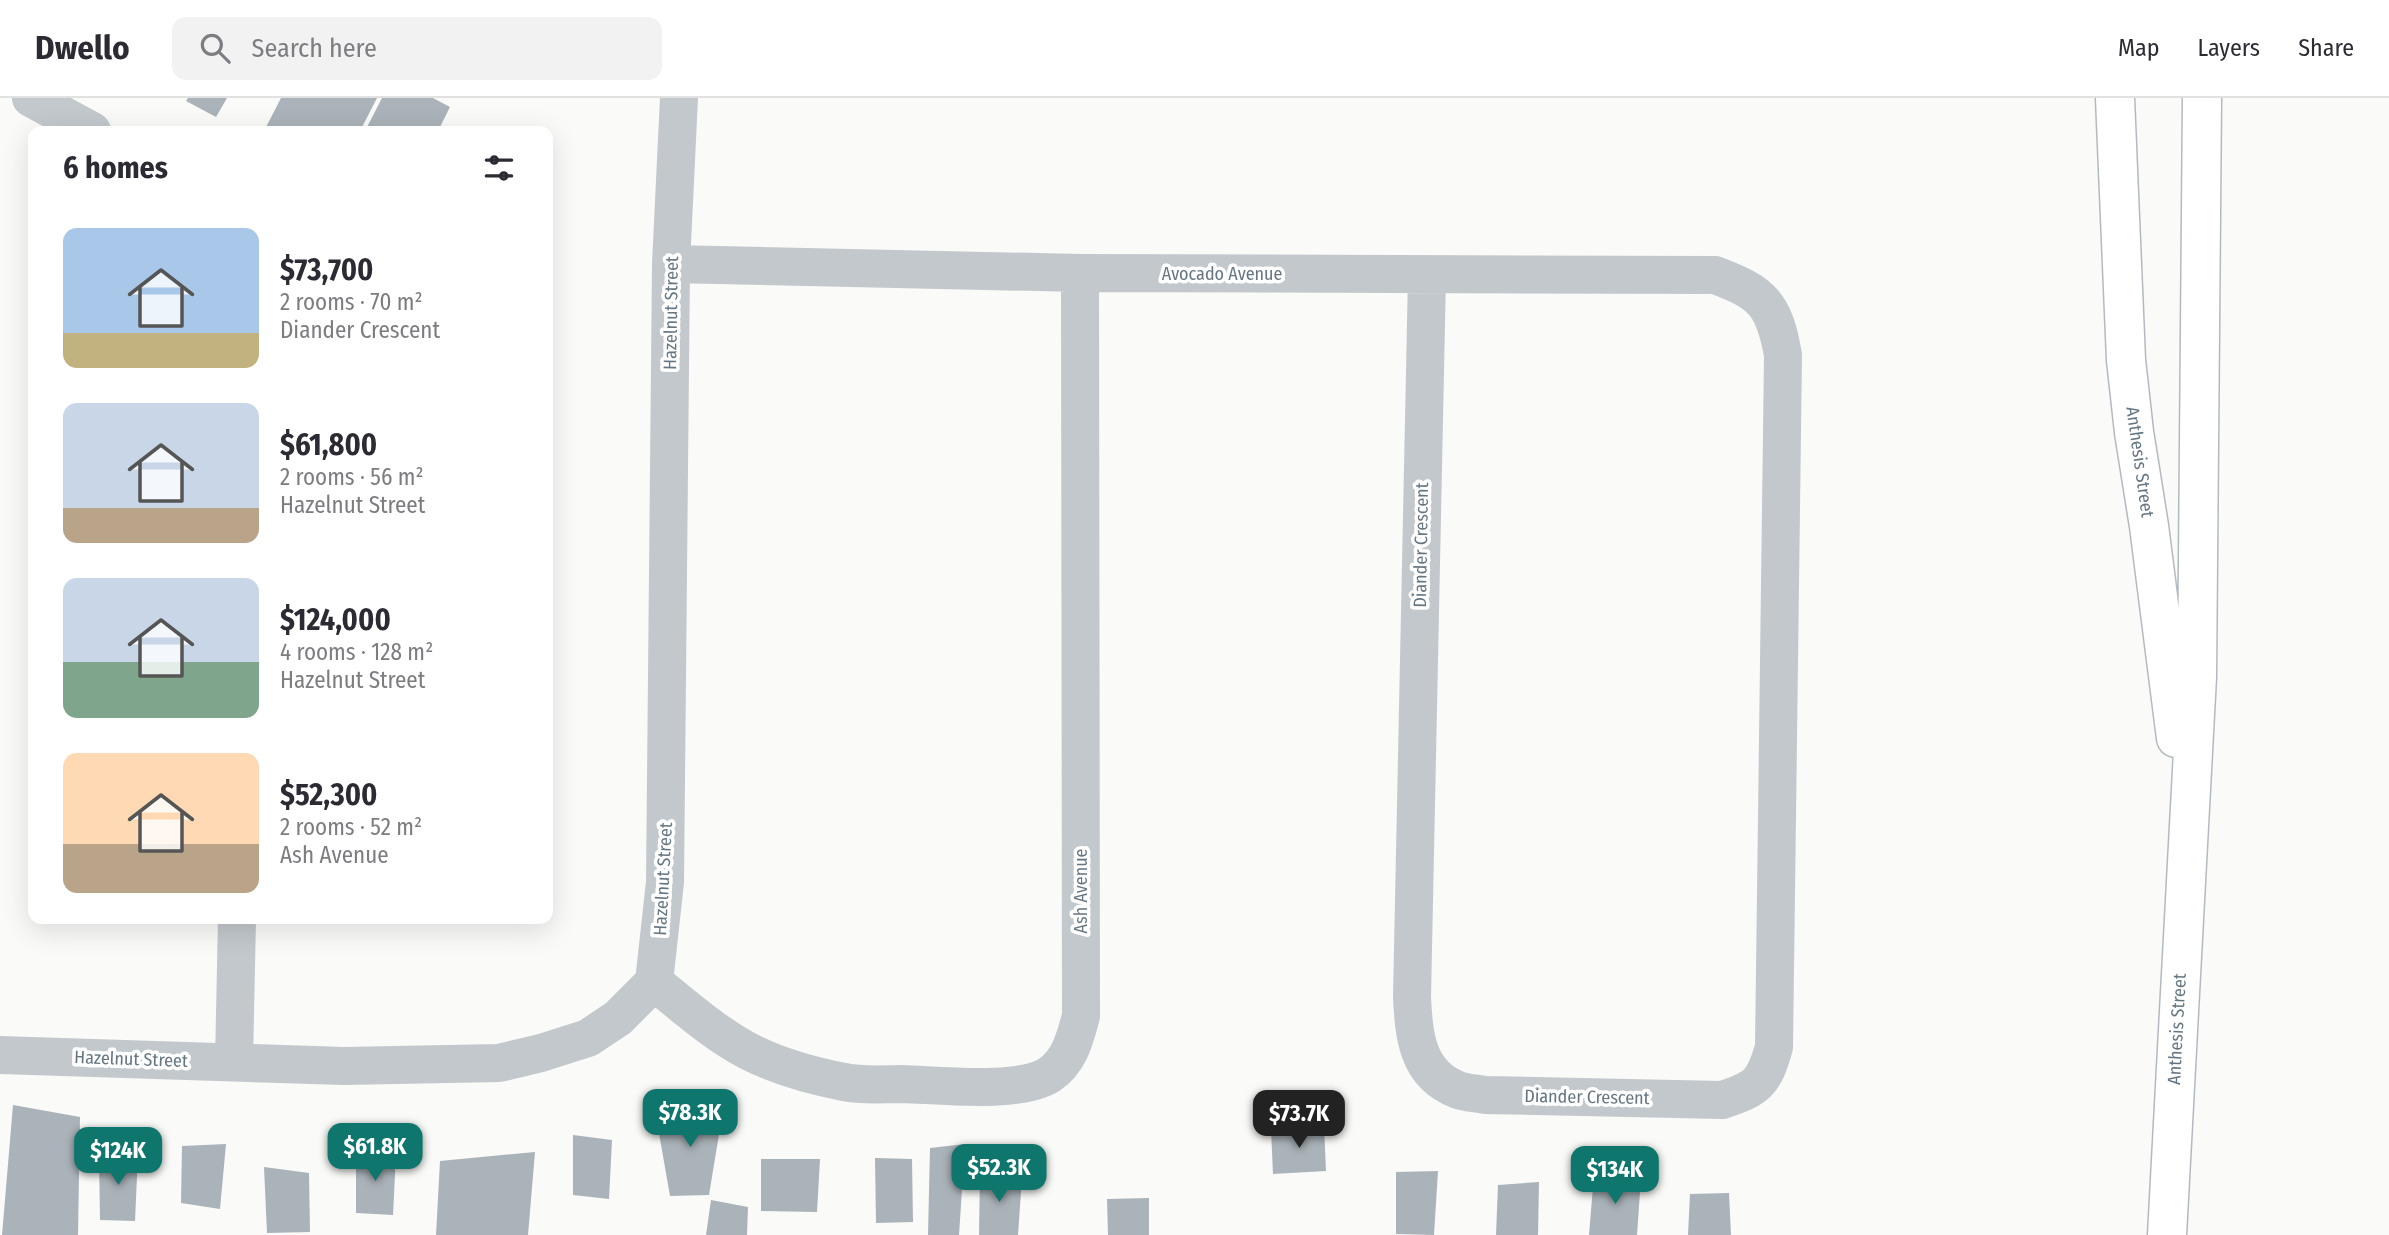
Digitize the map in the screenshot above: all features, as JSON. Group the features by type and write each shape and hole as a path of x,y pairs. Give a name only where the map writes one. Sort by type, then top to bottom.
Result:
{"street":[{"path":"31,98 83,126"},
{"name":"Hazelnut Street","path":"0,1055 344,1066 499,1063 541,1054 587,1038 618,1018 654,982 665,882 671,264 678,98"},
{"name":"Anthesis Street","path":"2115,98 2126,360 2188,824"},
{"name":"Anthesis Street","path":"2167,1235 2197,677 2202,98"},
{"name":"Avocado Avenue","path":"671,264 1080,273 1715,275 1741,285 1766,302"},
{"name":"Ash Avenue","path":"654,982 702,1020 748,1051 798,1070 846,1083 1000,1087 1048,1076 1063,1063 1074,1043 1081,1016 1080,273"},
{"name":"Diander Crescent","path":"1427,275 1412,996 1414,1037 1425,1063 1437,1078 1458,1090 1485,1095 1722,1100 1756,1085 1768,1069 1774,1047 1783,355 1778,326 1766,302"},
{"path":"234,1062 237,924"}],"building":[{"path":"188,98 227,98 216,117 186,101"},
{"path":"281,98 377,98 363,126 267,126"},
{"path":"382,98 433,98 450,107 440,126 368,126"},
{"path":"724,1104 709,1195 670,1196 656,1116"},
{"path":"13,1105 80,1117 78,1235 2,1235"},
{"path":"1324,1125 1326,1171 1273,1174 1271,1129"},
{"path":"573,1135 612,1140 609,1199 573,1195"},
{"path":"226,1144 220,1209 181,1203 182,1146"},
{"path":"965,1144 959,1235 928,1235 930,1148"},
{"path":"356,1152 396,1154 393,1215 356,1213"},
{"path":"535,1152 528,1235 436,1235 440,1161"},
{"path":"138,1154 135,1221 100,1220 99,1155"},
{"path":"875,1158 912,1159 913,1222 876,1223"},
{"path":"761,1159 820,1159 817,1212 761,1211"},
{"path":"264,1167 309,1173 310,1232 267,1233"},
{"path":"1438,1171 1434,1235 1396,1234 1396,1172"},
{"path":"980,1172 1022,1177 1018,1235 979,1235"},
{"path":"1594,1174 1641,1178 1637,1235 1589,1235"},
{"path":"1539,1182 1538,1235 1496,1235 1498,1185"},
{"path":"1729,1193 1731,1235 1688,1235 1690,1194"},
{"path":"1149,1198 1149,1235 1108,1235 1107,1199"},
{"path":"711,1200 748,1207 747,1235 706,1235"}]}
